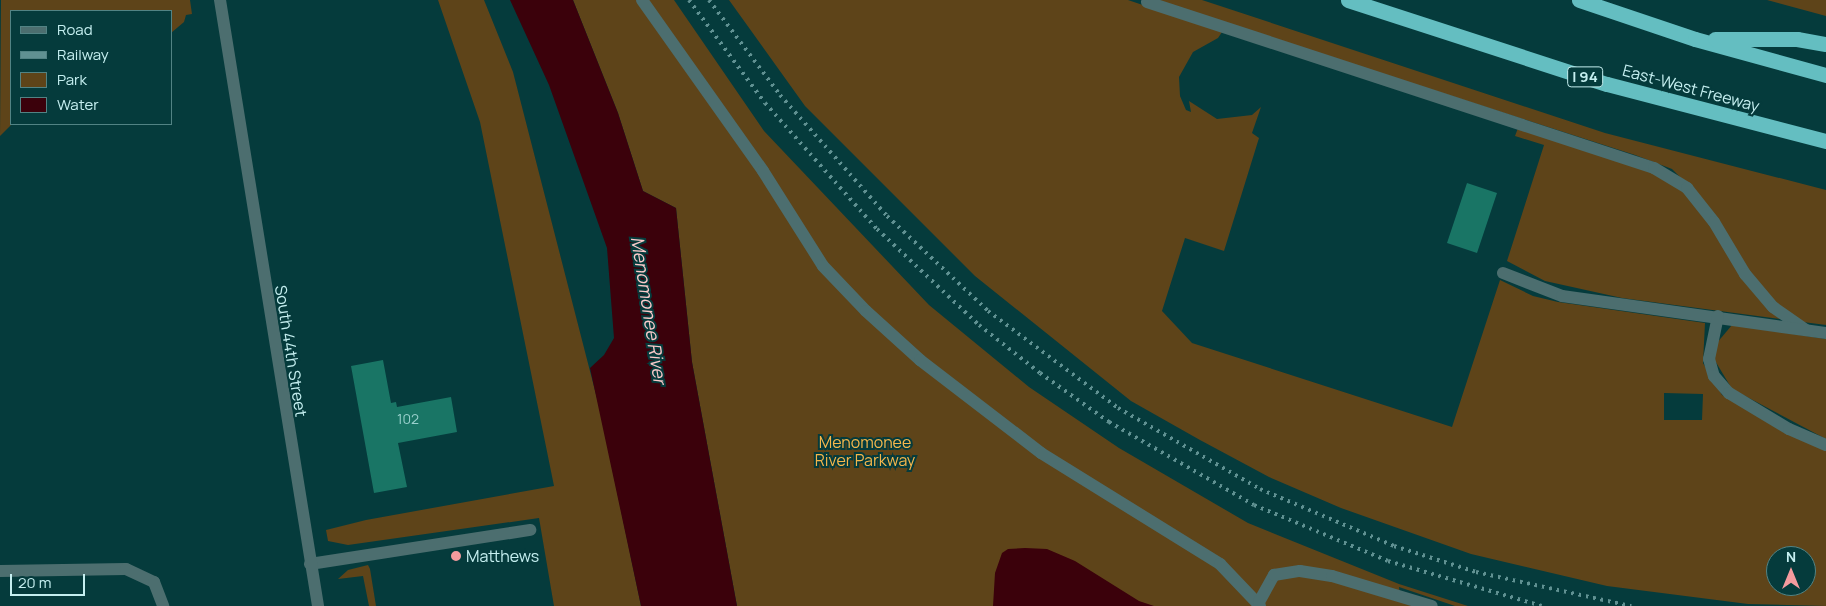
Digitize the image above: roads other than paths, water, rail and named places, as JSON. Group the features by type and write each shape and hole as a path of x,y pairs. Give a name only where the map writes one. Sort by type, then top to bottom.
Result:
{"highway":[{"name":"East-West Freeway","path":"1348,0 1607,84 1826,141"},
{"path":"1578,0 1695,39 1826,75"},
{"path":"1695,39 1798,39 1826,44"}],"street":[{"name":"South 44th Street","path":"220,0 318,606"},
{"path":"642,0 763,171 823,266 866,311 991,417 1112,499 1197,548 1259,604 1274,575 1300,571 1332,576 1432,606"},
{"path":"1147,2 1654,168 1687,188 1714,222 1751,281 1773,307 1806,330"},
{"path":"1503,273 1562,296 1718,316 1826,333"},
{"path":"1718,316 1709,359 1714,376 1729,393 1789,429 1826,445"},
{"path":"310,564 530,530"},
{"path":"0,571 126,569 154,582 163,606"}],"water":[{"name":"Menomonee River","path":"510,0 573,0 618,113 643,191 676,208 692,362 737,606 641,606 590,368 604,355 614,338 607,248 549,85"},
{"path":"1008,549 1047,549 1075,561 1139,601 1154,606 993,606 995,573 1002,553"}],"railway":[{"path":"689,0 765,103 877,229 979,325 1040,373 1109,422 1254,505 1388,561 1542,606"},
{"path":"709,0 780,95 887,216 988,311 1118,408 1260,489 1394,546 1476,572 1631,606"}],"place":[{"name":"Matthews","path":"456,556"}],"park label":[{"name":"Menomonee River Parkway","path":"865,451"}]}
